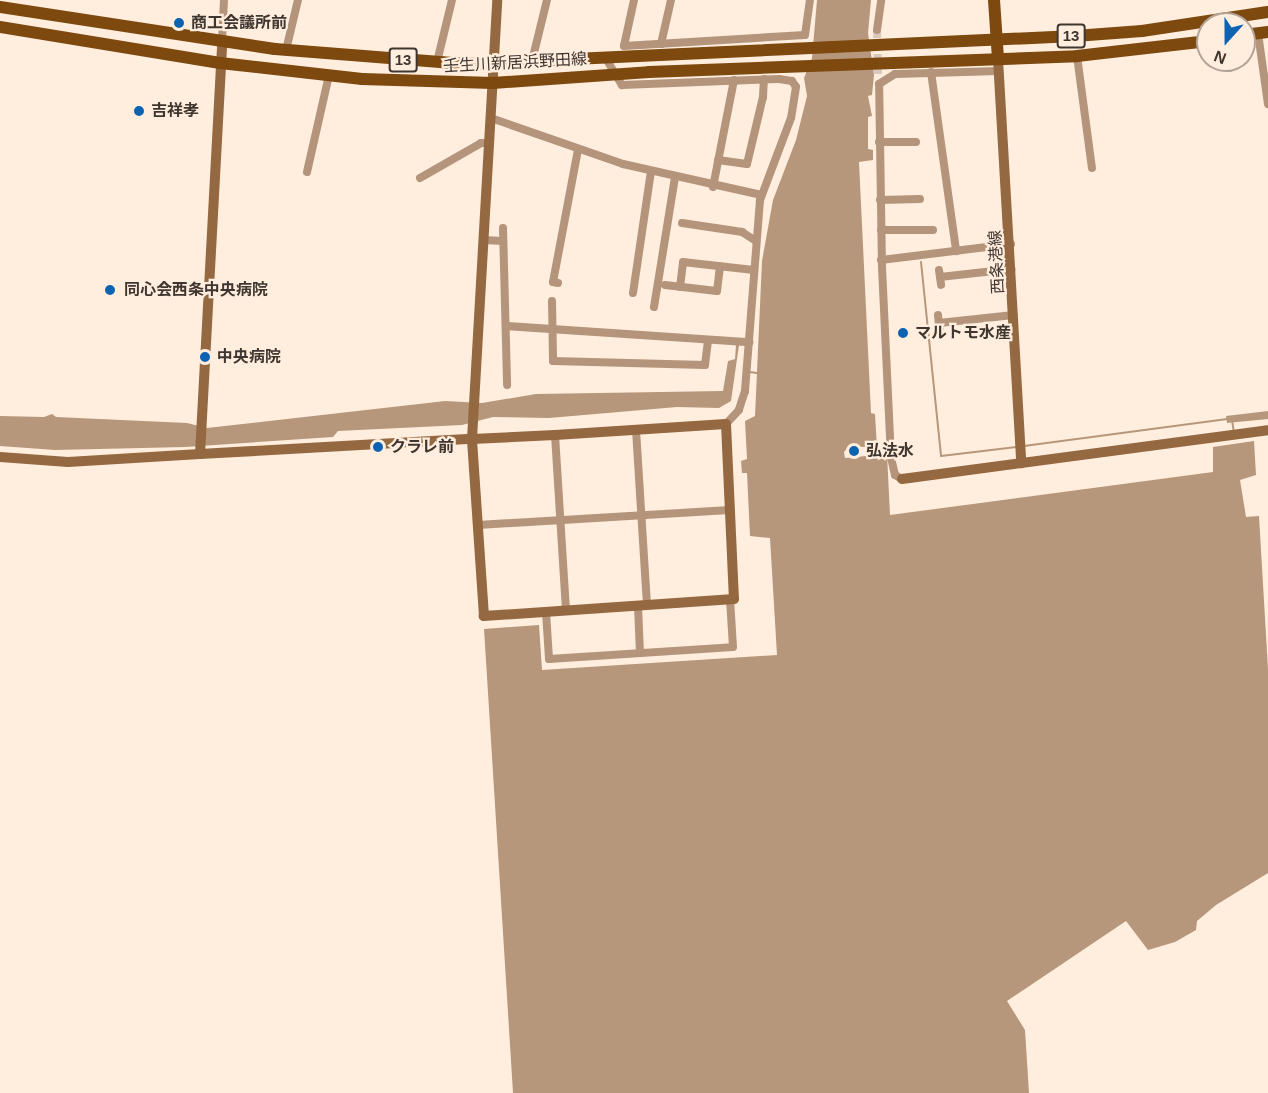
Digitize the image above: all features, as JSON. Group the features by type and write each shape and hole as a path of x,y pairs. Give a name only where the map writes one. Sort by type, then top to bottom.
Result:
{"main road":[{"path":"994,0 999,65"},
{"name":"壬生川新居浜野田線","path":"0,7 222,42 286,50 437,62 532,61 605,57 647,50 810,49 997,40 1142,31 1268,12"},
{"name":"壬生川新居浜野田線","path":"0,27 220,63 329,75 493,83 649,72 874,62 999,65 1196,42"}],"street":[{"path":"200,451 224,0"},
{"path":"286,50 298,0"},
{"path":"437,62 452,0"},
{"path":"497,0 473,435 484,616 735,599 726,424 743,401 762,195 791,118 796,87 786,79 622,85 605,57"},
{"path":"532,61 547,0"},
{"path":"634,0 624,46 647,50 661,44 805,35 810,0"},
{"path":"661,44 671,0"},
{"path":"877,30 880,0"},
{"path":"1263,32 1268,104"},
{"path":"647,50 649,72"},
{"path":"1077,56 1092,168"},
{"path":"879,84 889,76 999,65"},
{"name":"西条港線","path":"999,65 1011,244 1021,463"},
{"path":"931,72 956,251"},
{"path":"307,172 329,75"},
{"path":"878,75 881,260 891,458 895,475 902,479 1268,430"},
{"path":"718,159 747,164 764,79"},
{"path":"713,187 735,80"},
{"path":"491,118 578,150 675,178 762,195"},
{"path":"879,142 916,142"},
{"path":"420,177 481,143 490,143"},
{"path":"558,283 553,282 578,150"},
{"path":"633,293 651,171"},
{"path":"654,307 675,178"},
{"path":"880,200 920,199"},
{"path":"682,223 742,232 756,241"},
{"path":"503,228 507,385"},
{"path":"881,230 933,230"},
{"path":"484,240 504,241"},
{"path":"881,260 1011,244"},
{"path":"680,287 683,262 754,270"},
{"path":"665,285 717,291 720,266"},
{"path":"940,277 1012,269"},
{"path":"552,301 553,361 705,365 708,340"},
{"path":"940,334 938,319 1014,315"},
{"path":"506,326 749,342"},
{"path":"0,457 68,462 200,451 473,435 555,435 726,424"},
{"path":"636,430 643,605 640,653"},
{"path":"555,435 566,611"},
{"path":"478,525 730,510"},
{"path":"546,612 549,659 733,647 730,599"}],"shaded area":[{"path":"817,0 871,0 868,33 874,75 872,95 868,96 872,116 868,117 868,149 873,150 873,160 859,162 871,413 875,414 877,448 849,446 844,452 845,458 887,454 890,515 1213,472 1213,447 1254,441 1256,475 1240,480 1246,517 1259,516 1268,669 1268,873 1216,905 1197,921 1196,930 1175,942 1148,950 1126,921 1007,1001 1025,1030 1029,1093 513,1093 484,629 539,625 542,670 777,655 770,538 750,536 747,473 742,473 741,461 747,459 745,421 755,416 762,261 773,200 796,140 807,96 804,78 812,58"},
{"path":"736,345 739,345 731,401 719,408 677,407 549,418 493,417 462,425 338,431 333,437 185,447 55,450 0,446 0,416 44,417 52,414 56,417 187,423 207,428 445,401 482,403 536,394 723,391 728,361 735,359"},
{"path":"1268,411 1268,419 1227,423 1226,416"}],"waterway":[{"path":"921,262 941,456 1016,447"},
{"path":"749,372 757,373"},
{"path":"1024,446 1227,419"},
{"path":"1232,420 1234,432"}],"tunnel":[{"path":"877,30 878,74"}],"place":[{"name":"商工会議所前","path":"179,23"},
{"name":"吉祥孝","path":"139,111"},
{"name":"同心会西条中央病院","path":"110,290"},
{"name":"マルトモ水産","path":"903,333"},
{"name":"中央病院","path":"205,357"},
{"name":"クラレ前","path":"378,447"},
{"name":"弘法水","path":"854,451"}]}
